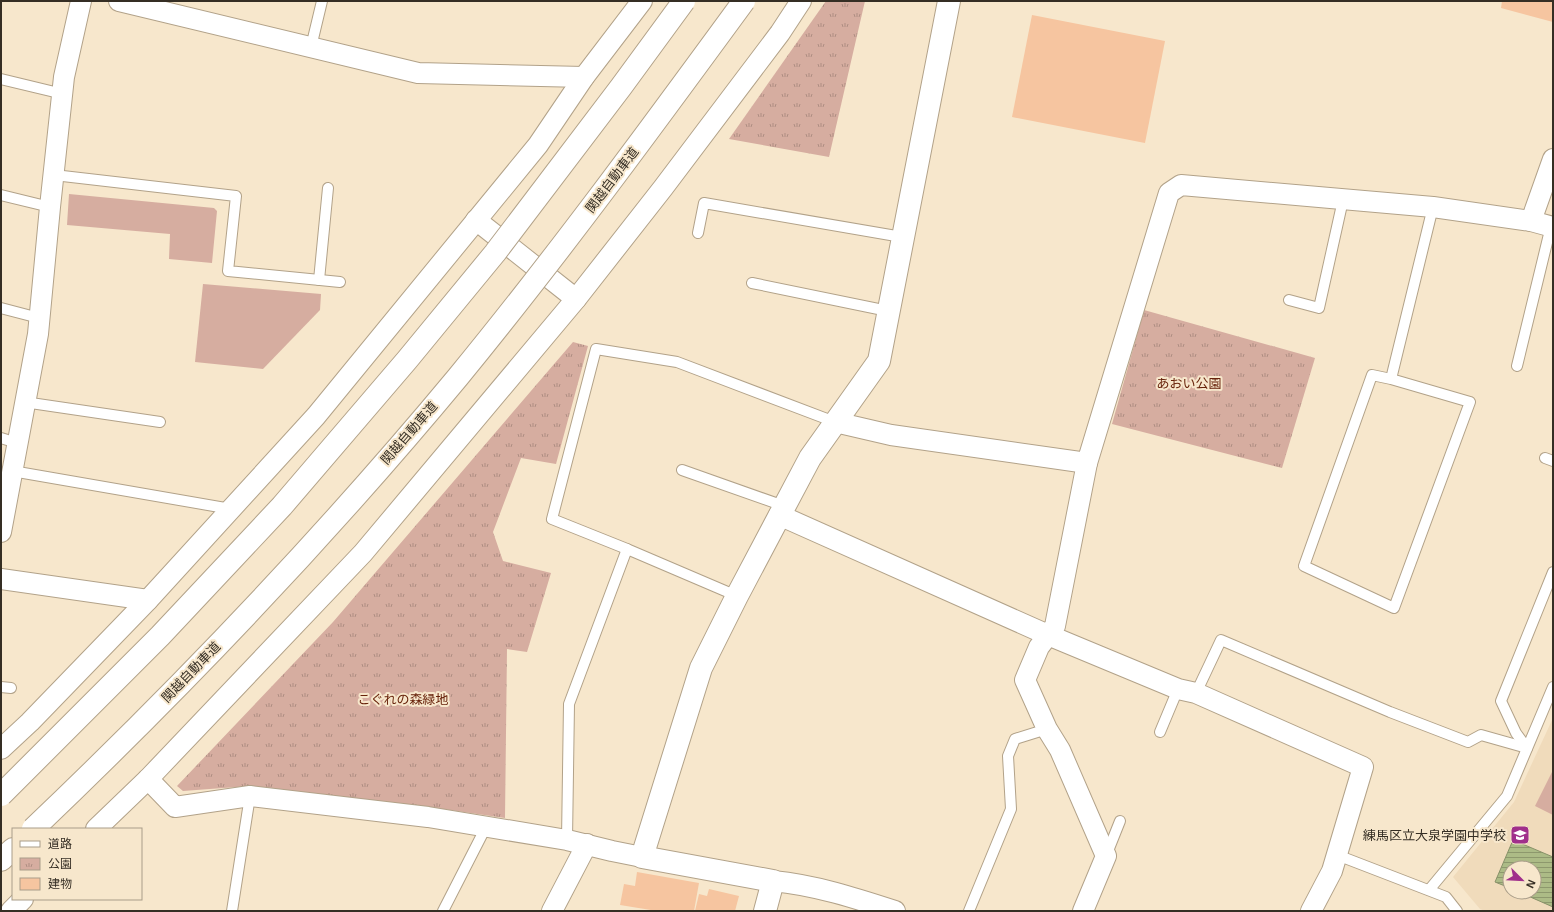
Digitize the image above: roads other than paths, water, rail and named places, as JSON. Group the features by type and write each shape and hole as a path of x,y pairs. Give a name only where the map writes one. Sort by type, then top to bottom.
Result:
{"main road":[{"path":"1,795 160,636 282,506 407,360 495,253 684,1"},
{"name":"関越自動車道","path":"35,828 261,599 374,474 458,376 570,235 653,126 744,1"},
{"path":"766,911 773,881 642,857 701,668 781,511 810,458 879,361 949,1"},
{"path":"1,860 12,850"}],"street":[{"path":"1,532 5,490 12,471 9,441 24,402 38,334 64,77 81,1"},
{"path":"119,1 418,73 584,77"},
{"path":"1,749 30,722 148,600 316,416 538,145 584,77 642,1"},
{"path":"97,828 148,779 363,553 576,299 780,33 801,1"},
{"path":"1531,221 1553,159"},
{"path":"1084,911 1106,856 1060,750 1047,729 1025,680 1039,647 1055,626 1087,463 1169,193 1180,185 1433,207 1531,221 1552,226"},
{"path":"476,220 576,299"},
{"path":"835,422 891,435 1087,463"},
{"path":"781,511 1048,635 1187,691 1363,767 1332,871 1312,911"},
{"path":"1,579 148,600"},
{"path":"148,779 175,807 250,796 428,817 567,840 642,857"},
{"path":"552,911 587,844"},
{"path":"773,881 798,883 844,894 895,911"},
{"path":"11,911 23,900"}],"lane":[{"path":"311,47 322,1"},
{"path":"1,79 62,94"},
{"path":"54,175 236,196 228,270 340,282"},
{"path":"319,280 328,188"},
{"path":"1,195 50,207"},
{"path":"1289,300 1319,308 1343,200"},
{"path":"698,233 704,203 902,237"},
{"path":"1391,379 1433,207"},
{"path":"1517,366 1552,226"},
{"path":"752,283 888,310"},
{"path":"1,308 39,318"},
{"path":"737,596 552,519 596,349 677,362 835,422"},
{"path":"1372,375 1391,379 1470,402 1394,608 1304,566 1372,375"},
{"path":"24,402 160,422"},
{"path":"682,470 781,511"},
{"path":"12,471 231,509"},
{"path":"567,840 569,704 627,549"},
{"path":"1527,748 1516,733 1501,702 1553,572"},
{"path":"1160,732 1221,640 1390,712 1468,742 1481,735 1527,748"},
{"path":"1428,890 1507,796 1553,687"},
{"path":"970,911 1011,809 1008,756 1015,739 1047,729"},
{"path":"232,911 250,796"},
{"path":"1106,856 1120,822"},
{"path":"443,911 486,827"},
{"path":"1337,855 1446,897 1457,911"}],"place":[{"name":"練馬区立大泉学園中学校","path":"1520,835"}],"park label":[{"name":"あおい公園","path":"1189,383"},
{"name":"こぐれの森緑地","path":"403,699"}]}
